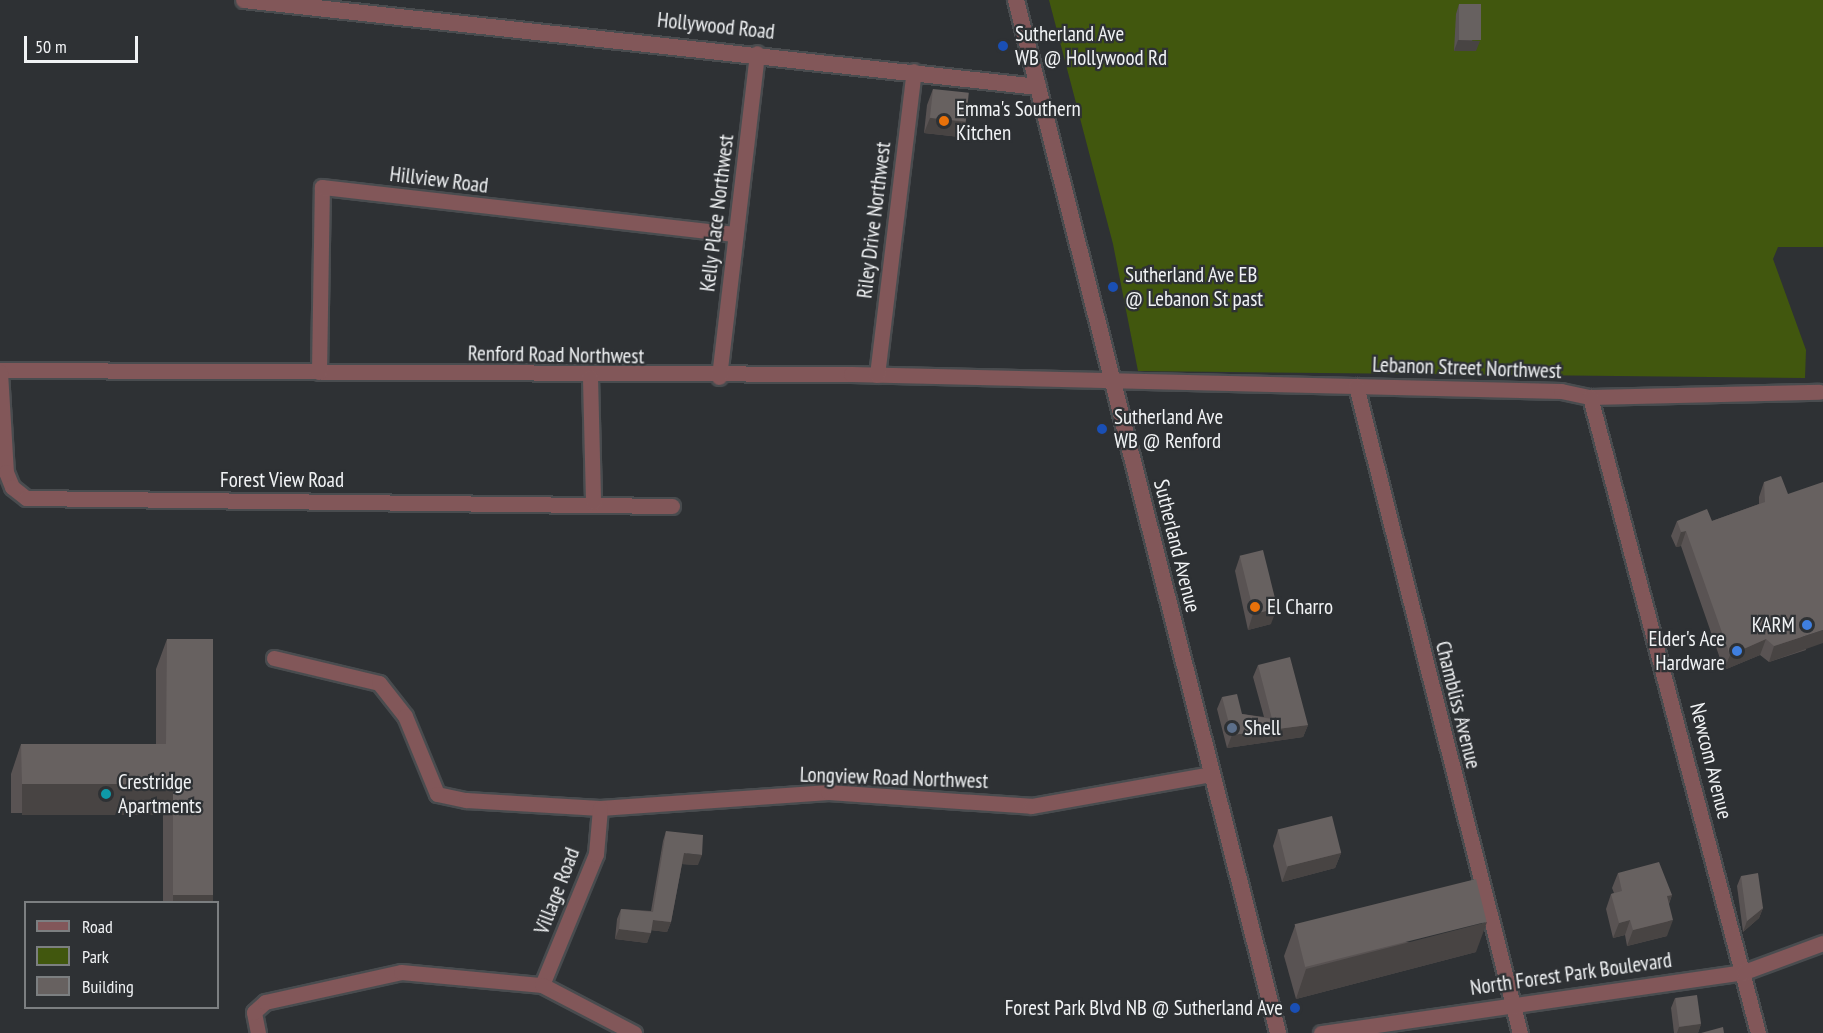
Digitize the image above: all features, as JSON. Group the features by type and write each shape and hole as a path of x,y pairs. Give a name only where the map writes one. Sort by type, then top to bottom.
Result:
{"street":[{"name":"Hollywood Road","path":"244,0 757,53 1038,87"},
{"name":"Sutherland Avenue","path":"1017,0 1210,774 1278,1033"},
{"name":"Kelly Place Northwest","path":"719,377 757,53"},
{"name":"Riley Drive Northwest","path":"877,375 914,71"},
{"name":"Hillview Road","path":"319,372 322,187 735,234"},
{"name":"Renford Road Northwest","path":"0,371 319,372 590,377 877,375 1112,381"},
{"name":"Forest View Road","path":"0,371 6,472 12,487 26,498 593,502 672,506"},
{"path":"590,377 593,502"},
{"name":"Lebanon Street Northwest","path":"1112,381 1561,391 1590,397 1819,392"},
{"name":"Chambliss Avenue","path":"1356,386 1520,1033"},
{"name":"Newcom Avenue","path":"1590,397 1744,972 1758,1033"},
{"name":"Longview Road Northwest","path":"274,658 379,683 405,716 437,794 466,800 600,808 828,792 1031,806 1210,774"},
{"name":"Village Road","path":"542,985 596,854 600,808"},
{"name":"North Forest Park Boulevard","path":"1321,1033 1513,1001 1744,972 1823,943"},
{"path":"258,1033 254,1012 292,995 401,972 542,985 634,1033"}],"green space":[{"path":"1049,0 1823,0 1823,247 1778,247 1773,259 1806,350 1805,378 1138,371 1113,244"}],"building":[{"path":"1459,4 1481,4 1481,40 1459,40"},
{"path":"933,89 969,93 966,122 930,118"},
{"path":"1781,476 1788,494 1823,482 1823,630 1774,646 1766,639 1730,655 1686,531 1681,532 1677,521 1707,509 1712,521 1765,502 1764,482"},
{"path":"1263,550 1278,608 1254,614 1240,556"},
{"path":"167,639 213,639 213,895 173,895 173,784 22,784 21,744 166,744"},
{"path":"1290,657 1308,725 1232,735 1222,697 1237,694 1242,714 1272,719 1258,665"},
{"path":"1332,816 1341,853 1287,866 1278,830"},
{"path":"666,831 703,835 702,855 684,853 671,922 653,920 651,933 619,929 621,909 653,912"},
{"path":"1659,862 1672,895 1667,896 1673,920 1633,930 1630,920 1619,923 1611,894 1622,891 1618,873"},
{"path":"1758,873 1763,908 1747,921 1741,876"},
{"path":"1476,879 1487,922 1305,967 1295,924"},
{"path":"1697,995 1701,1024 1679,1027 1675,998"},
{"path":"1723,1027 1724,1033 1701,1033"}],"place":[{"name":"Sutherland Ave WB @ Hollywood Rd","path":"1003,46"},
{"name":"Emma's Southern Kitchen","path":"944,121"},
{"name":"Sutherland Ave EB @ Lebanon St past","path":"1113,287"},
{"name":"Sutherland Ave WB @ Renford","path":"1102,429"},
{"name":"El Charro","path":"1255,607"},
{"name":"KARM","path":"1807,625"},
{"name":"Elder's Ace Hardware","path":"1737,651"},
{"name":"Shell","path":"1232,728"},
{"name":"Crestridge Apartments","path":"106,794"},
{"name":"Forest Park Blvd NB @ Sutherland Ave","path":"1295,1008"}]}
